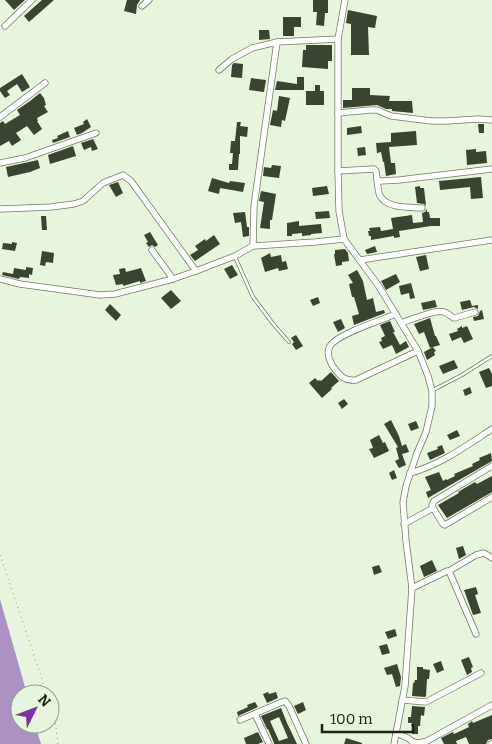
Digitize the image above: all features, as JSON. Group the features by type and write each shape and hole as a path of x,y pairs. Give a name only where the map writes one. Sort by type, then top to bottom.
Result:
{"street":[{"path":"5,26 32,0"},
{"path":"142,6 149,0"},
{"path":"345,0 338,39 339,211 344,239 396,314 418,351 432,391 432,406 426,432 406,486 403,502 412,588 405,686 394,744"},
{"path":"219,70 232,59 252,48 277,42 338,39"},
{"path":"253,246 254,206 277,42"},
{"path":"0,117 44,83"},
{"path":"338,113 377,110 391,116 432,120 492,120"},
{"path":"0,163 25,158 96,133"},
{"path":"338,171 374,169 378,180 379,194 384,201 399,207 422,208"},
{"path":"378,180 399,180 492,169"},
{"path":"0,209 74,204 83,201 103,183 124,175 131,181 196,272"},
{"path":"0,279 20,284 100,295 115,294 196,272 235,256 253,246 344,239"},
{"path":"360,260 492,240"},
{"path":"152,250 173,279"},
{"path":"401,323 437,311 445,312 454,318 475,312"},
{"path":"396,314 334,341 328,351 332,364 344,378 349,381 356,380 418,351"},
{"path":"410,474 438,462 492,430"},
{"path":"492,466 434,501 432,505 445,525 492,497"},
{"path":"404,524 433,508"},
{"path":"412,588 449,571 476,555 484,553 492,558"},
{"path":"449,571 476,634"},
{"path":"402,700 426,702 481,673"},
{"path":"240,720 285,702 289,706 306,744"},
{"path":"396,733 414,743 427,741 492,706"},
{"path":"255,714 269,744"}],"lane":[{"path":"235,256 253,297 269,320 289,342"},
{"path":"432,391 492,356"}],"path":[{"path":"0,554 44,684"}],"shaded area":[{"path":"0,599 24,684 10,684 10,734 38,734 41,744 0,744"}],"building":[{"path":"5,0 25,0 14,10"},
{"path":"42,0 54,0 29,22 24,16"},
{"path":"127,0 140,0 137,5 136,14 124,11"},
{"path":"313,0 328,0 328,13 325,13 324,26 316,25 317,12 313,12"},
{"path":"348,10 377,16 375,28 368,27 369,55 351,55 351,24 346,23"},
{"path":"283,17 301,17 301,27 294,27 294,36 283,36"},
{"path":"259,30 269,30 270,39 259,40"},
{"path":"306,45 332,45 332,61 328,61 328,69 302,67 303,50 306,50"},
{"path":"234,63 243,64 242,78 231,77 232,65"},
{"path":"22,74 30,87 22,92 17,84 7,91 10,95 5,98 0,88"},
{"path":"297,77 304,77 304,90 275,90 277,81 297,84"},
{"path":"251,78 266,80 264,92 249,90"},
{"path":"315,85 320,85 320,91 324,91 324,105 306,105 306,91 315,91"},
{"path":"352,88 370,88 370,95 390,96 389,101 412,101 413,113 392,111 392,109 386,109 377,105 343,108 343,100 352,100"},
{"path":"40,93 44,98 46,105 44,106 48,112 37,118 42,129 34,135 27,126 16,133 21,140 12,146 9,141 0,146 0,123 3,121 5,124 20,115 17,110"},
{"path":"279,96 290,98 285,121 282,120 281,127 270,125 273,110 277,111"},
{"path":"87,119 91,127 77,135 74,128 84,124 83,122"},
{"path":"237,122 241,122 240,126 248,127 247,137 240,136 238,170 229,170 229,164 232,164 233,153 230,153 231,141 235,141"},
{"path":"478,124 484,124 484,133 479,133"},
{"path":"361,126 362,133 347,135 347,128"},
{"path":"68,131 70,137 53,143 52,140 58,138 57,136"},
{"path":"416,131 417,145 389,147 391,163 395,163 396,174 386,176 381,152 377,153 376,143 391,142 391,133"},
{"path":"93,139 98,149 92,151 91,147 84,150 81,143"},
{"path":"73,146 76,156 50,164 48,155"},
{"path":"365,147 366,155 358,156 357,148"},
{"path":"476,149 476,152 486,151 487,163 467,165 466,150"},
{"path":"38,160 40,168 8,177 6,167"},
{"path":"272,165 281,166 279,178 263,176 264,167 271,168"},
{"path":"481,177 483,198 471,199 470,187 440,190 439,181"},
{"path":"212,178 229,183 230,181 245,183 243,192 220,188 219,194 208,191"},
{"path":"118,182 123,193 116,197 109,185"},
{"path":"327,186 329,194 313,196 312,188"},
{"path":"420,186 420,188 424,188 426,206 417,203 415,187"},
{"path":"261,191 276,194 272,220 270,220 270,229 260,228 264,202 259,201"},
{"path":"427,209 430,218 440,218 440,226 399,231 400,237 394,238 394,236 371,240 369,228 380,227 381,231 393,229 391,218 412,215 413,223 423,222 422,213"},
{"path":"329,211 330,218 316,219 315,212"},
{"path":"245,212 249,236 243,237 241,222 235,223 233,213"},
{"path":"41,216 46,216 47,230 42,230"},
{"path":"299,221 299,226 321,224 322,233 302,236 302,233 287,236 287,223"},
{"path":"150,232 158,245 155,247 152,245 149,247 146,243 148,242 144,235"},
{"path":"214,235 220,244 195,261 190,255 198,250 195,246"},
{"path":"12,242 17,243 15,251 2,249 3,243 12,244"},
{"path":"375,246 377,252 367,254 365,250"},
{"path":"345,249 348,253 349,261 342,262 342,265 336,266 335,250"},
{"path":"42,251 54,253 53,263 46,262 45,266 40,265"},
{"path":"270,253 271,257 281,255 282,262 286,261 288,269 279,271 278,268 265,272 261,258"},
{"path":"426,255 429,269 420,271 416,257"},
{"path":"232,265 238,275 230,279 224,269"},
{"path":"26,267 33,268 32,275 29,274 29,278 20,277 19,279 2,275 3,272 13,274 14,268 26,270"},
{"path":"125,268 126,272 141,268 146,281 123,286 123,284 116,285 113,275 120,274 119,269"},
{"path":"357,270 363,281 367,300 373,298 376,312 384,310 385,313 354,325 352,316 359,314 349,284 353,283 348,275"},
{"path":"396,274 400,282 386,290 381,281"},
{"path":"411,283 415,298 410,299 409,293 401,295 399,286"},
{"path":"171,290 181,301 171,309 161,298"},
{"path":"318,297 320,303 313,306 310,300"},
{"path":"435,300 437,307 423,310 421,303"},
{"path":"470,300 472,306 478,305 478,309 474,307 462,310 460,302"},
{"path":"110,304 121,315 116,321 105,310"},
{"path":"482,310 484,319 474,321 473,317 478,316"},
{"path":"430,318 435,336 440,345 430,348 424,332 419,334 414,324"},
{"path":"341,319 345,328 338,332 333,322"},
{"path":"390,321 400,345 406,341 409,347 396,354 392,345 383,349 379,342 385,336 380,325"},
{"path":"462,326 462,328 467,326 473,339 464,343 461,337 452,341 449,334 458,331 457,329"},
{"path":"296,335 303,346 296,350 291,338"},
{"path":"433,347 436,351 434,352 435,355 427,360 424,352"},
{"path":"454,360 458,368 443,374 439,366"},
{"path":"489,368 492,374 492,386 486,388 479,372"},
{"path":"331,372 339,381 322,398 309,383 315,378 321,381"},
{"path":"470,387 472,393 465,396 463,390"},
{"path":"344,399 348,404 342,409 338,403"},
{"path":"391,420 402,446 406,444 409,452 402,454 406,465 399,468 395,461 399,459 396,448 398,447 384,424"},
{"path":"416,421 419,428 411,431 408,424"},
{"path":"457,430 460,436 450,440 447,435"},
{"path":"379,435 389,451 374,458 369,449 373,448 370,440"},
{"path":"442,445 445,453 430,460 427,453 438,449 437,447"},
{"path":"491,453 492,461 428,498 426,492 431,490 425,477 439,472 443,481 447,480 455,476 454,474 473,466 472,464 480,460 479,458"},
{"path":"394,470 397,478 392,480 389,473"},
{"path":"492,476 492,492 447,518 438,505 475,482 477,484"},
{"path":"463,546 466,555 459,559 456,548"},
{"path":"432,560 437,571 424,577 420,566"},
{"path":"379,565 382,572 374,575 372,567"},
{"path":"476,587 478,594 475,595 481,613 473,615 464,590"},
{"path":"395,629 397,636 388,639 385,632"},
{"path":"387,644 390,653 382,655 379,646"},
{"path":"469,657 473,667 471,668 472,672 467,675 461,660"},
{"path":"441,661 444,670 437,673 433,664"},
{"path":"397,664 401,677 400,686 396,687 392,674 387,675 384,668"},
{"path":"417,667 430,670 425,697 412,696 413,683 417,680"},
{"path":"268,692 269,694 276,692 278,698 267,703 263,694"},
{"path":"255,702 258,707 238,716 237,712"},
{"path":"303,702 306,710 298,714 294,706"},
{"path":"412,706 425,707 424,716 421,715 420,726 418,726 418,734 412,734 412,723 408,723 408,717 411,717"},
{"path":"281,708 297,744 274,744 261,716","holes":["279,717 288,738 279,741 270,721"]},
{"path":"492,715 492,739 488,740 486,744 469,744 466,737 456,741 457,744 444,744 441,738 469,727 468,724 472,721 473,723"},
{"path":"258,732 263,742 246,744 244,738"},
{"path":"346,738 362,743 362,744 344,744"}]}
